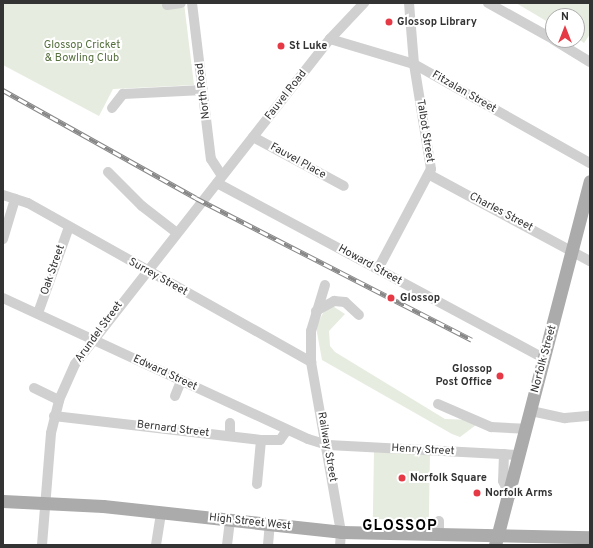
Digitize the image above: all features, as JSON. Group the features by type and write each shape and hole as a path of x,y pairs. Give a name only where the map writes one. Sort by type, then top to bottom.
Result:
{"main road":[{"name":"Norfolk Street","path":"496,540 510,496 518,455 531,411 590,181"},
{"name":"High Street West","path":"3,501 43,501 230,519 270,524 340,538 439,534 496,540 583,539"}],"street":[{"path":"167,5 181,3"},
{"name":"North Road","path":"192,3 211,159 217,183"},
{"name":"Fauvel Road","path":"217,183 330,40 364,3"},
{"name":"Talbot Street","path":"378,270 403,235 430,175 414,64 409,3"},
{"path":"488,3 545,35"},
{"name":"Fitzalan Street","path":"330,40 414,64 590,163"},
{"path":"567,48 590,62"},
{"path":"112,108 123,94 203,90"},
{"name":"Fauvel Place","path":"253,136 344,186"},
{"path":"108,172 142,206 177,233"},
{"name":"Charles Street","path":"430,175 590,261"},
{"name":"Arundel Street","path":"42,545 43,501 54,416 59,400 75,364 217,183"},
{"name":"Howard Street","path":"217,183 544,358"},
{"name":"Surrey Street","path":"3,195 15,199 69,227 311,362"},
{"path":"3,239 15,199"},
{"name":"Oak Street","path":"38,313 69,227"},
{"name":"Railway Street","path":"325,285 315,312 311,362 328,445 340,538"},
{"name":"Edward Street","path":"3,298 287,430 328,445"},
{"path":"315,312 324,304 340,301 353,307 359,316"},
{"path":"175,396 181,380"},
{"path":"34,388 59,400"},
{"path":"438,404 501,429 525,429"},
{"path":"531,411 565,418 590,416"},
{"name":"Bernard Street","path":"54,416 261,440 280,440 287,430"},
{"path":"230,423 230,436"},
{"path":"257,484 261,440"},
{"name":"Henry Street","path":"328,445 518,455"},
{"path":"504,454 503,481 510,496"},
{"path":"156,545 160,512"},
{"path":"227,545 230,519"},
{"path":"439,521 439,534"},
{"path":"268,545 270,524"}],"green space":[{"name":"Glossop Cricket & Bowling Club","path":"3,3 184,3 194,85 113,89 99,116 3,65"},
{"path":"516,3 590,3 590,34 585,42 585,8 545,8 545,20"},
{"path":"328,303 345,314 329,331 330,346 335,352 445,419 473,420 476,425 460,437 452,434 322,360 316,327"},
{"name":"Norfolk Square","path":"374,452 430,453 429,520 373,519"}],"railway":[{"path":"3,90 196,198 472,340"}],"place":[{"name":"Glossop Library","path":"389,22"},
{"name":"St Luke","path":"281,46"},
{"name":"Glossop","path":"391,298"},
{"name":"Glossop Post Office","path":"500,376"},
{"name":"Norfolk Square","path":"402,478"},
{"name":"Norfolk Arms","path":"477,493"}],"district":[{"name":"GLOSSOP","path":"400,527"}]}
